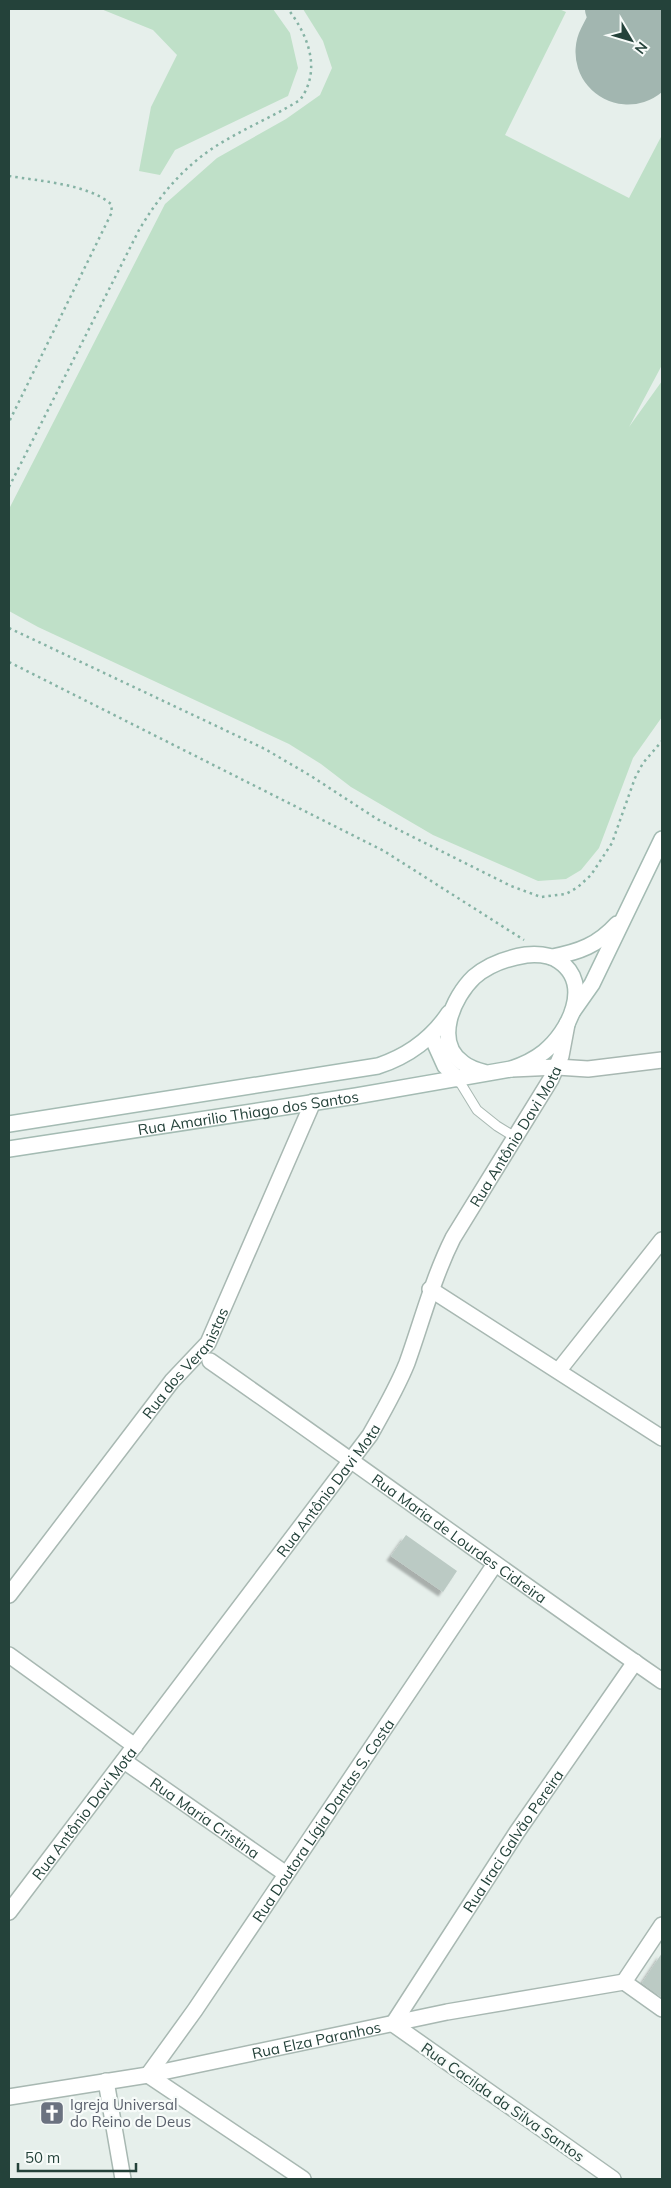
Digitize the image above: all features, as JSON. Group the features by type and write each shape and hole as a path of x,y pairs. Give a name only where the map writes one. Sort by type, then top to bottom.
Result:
{"street":[{"path":"511,1069 523,1065 545,1051 570,1018 592,984 662,839"},
{"path":"625,916 611,931 587,948 552,957 530,955 499,962 474,977 452,1008 448,1035 449,1044 455,1055 463,1063 487,1073 511,1069 597,1068 662,1060"},
{"path":"552,957 568,970 573,979 576,1000 570,1018"},
{"name":"Rua Amarilio Thiago dos Santos","path":"9,1124 355,1071 394,1061 411,1052 431,1035 452,1008"},
{"name":"Rua Antônio Davi Mota","path":"9,1912 370,1435 396,1388 406,1364 430,1289 453,1238 557,1067 570,1018"},
{"path":"431,1035 445,1066 458,1079"},
{"name":"Rua Amarilio Thiago dos Santos","path":"9,1148 313,1102 487,1073"},
{"name":"Rua dos Veranistas","path":"9,1595 172,1381 208,1343 313,1102"},
{"path":"559,1370 662,1240"},
{"path":"430,1289 559,1370 662,1438"},
{"name":"Rua Maria de Lourdes Cidreira","path":"210,1360 662,1681"},
{"name":"Rua Doutora Lígia Dantas S. Costa","path":"148,2075 166,2053 495,1564"},
{"path":"9,1655 135,1746"},
{"name":"Rua Iraci Galvão Pereira","path":"393,2024 517,1832 635,1662"},
{"name":"Rua Maria Cristina","path":"124,1761 286,1874"},
{"path":"662,1925 624,1982 662,2009"},
{"name":"Rua Elza Paranhos","path":"9,2097 148,2075 447,2012 624,1982"},
{"name":"Rua Cacilda da Silva Santos","path":"393,2024 613,2179"},
{"path":"148,2075 303,2179"},
{"path":"106,2081 123,2179"}],"lane":[{"path":"458,1079 477,1110 515,1137"}],"path":[{"path":"9,486 139,230 154,205 170,184 204,154 300,100 308,90 312,76 312,64 308,45 288,9"},
{"path":"9,176 81,189 108,201 111,204 112,212 9,422"},
{"path":"9,628 265,749 288,761 377,819 511,886 541,897 566,894 578,887 591,875 612,843 635,778 643,763 662,742"},
{"path":"9,662 384,851 526,942"}],"green space":[{"path":"101,9 273,9 290,33 298,68 288,96 175,150 160,175 139,171 151,107 177,55 153,30"},
{"path":"303,9 559,9 566,12 505,135 629,198 662,135 662,365 629,427 662,381 662,717 633,758 599,848 581,870 566,879 538,881 433,835 351,787 321,764 289,744 38,627 9,611 9,509 165,204 217,158 286,119 320,95 332,68 323,41"}],"building":[{"path":"406,1535 457,1571 443,1592 391,1556"},
{"path":"662,1953 662,1998 642,1983"}],"taxiway":[{"path":"606,9 617,22 630,32 662,42"}],"runway":[{"path":"628,52 650,9"}],"place":[{"name":"Igreja Universal do Reino de Deus","path":"52,2113"}]}
